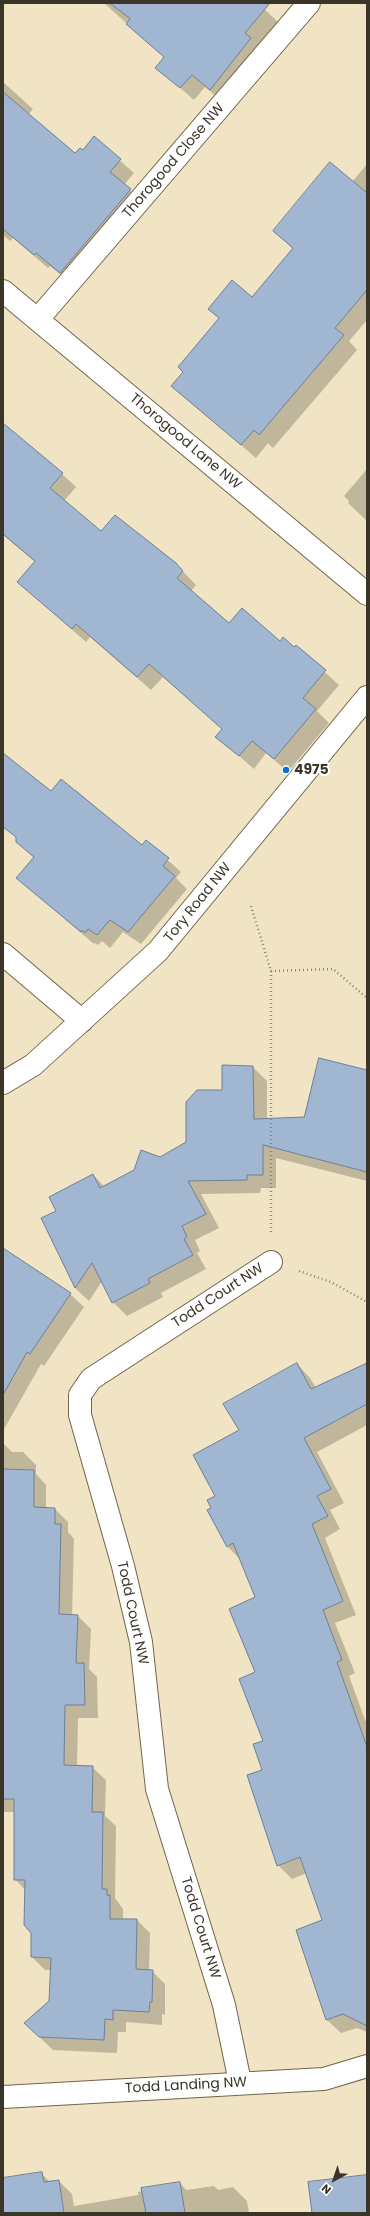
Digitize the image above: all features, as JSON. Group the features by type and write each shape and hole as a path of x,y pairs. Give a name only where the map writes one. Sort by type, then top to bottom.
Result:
{"street":[{"name":"Thorogood Close NW","path":"38,319 309,3"},
{"name":"Thorogood Lane NW","path":"3,291 367,594"},
{"name":"Tory Road NW","path":"3,1083 33,1065 158,951 367,697"},
{"path":"3,954 82,1021"},
{"name":"Todd Court NW","path":"240,2082 224,2005 157,1789 140,1642 123,1566 80,1415 80,1396 91,1379 271,1262"},
{"name":"Todd Landing NW","path":"3,2097 240,2082 324,2079 367,2066"}],"path":[{"path":"251,906 271,971 271,1262 331,1282 367,1302"},
{"path":"271,971 333,969 367,998"}],"building":[{"path":"110,3 270,3 245,33 251,38 210,90 192,75 180,88 155,68 164,57 126,24 130,19"},
{"path":"3,92 75,153 80,148 83,150 94,136 121,159 110,172 131,189 60,273 36,253 34,255 3,229"},
{"path":"330,162 367,193 367,290 335,328 344,335 259,435 254,430 241,445 171,386 183,372 178,367 219,318 208,309 232,280 252,297 293,248 273,231"},
{"path":"3,423 63,473 50,488 101,531 115,515 176,563 183,571 177,578 229,623 242,608 280,641 283,637 294,647 296,645 326,670 303,698 316,709 274,759 252,741 239,756 215,737 222,729 149,664 137,677 76,624 72,629 17,582 35,561 3,534"},
{"path":"3,753 51,791 61,779 142,845 146,840 169,858 163,866 175,876 128,932 110,920 97,935 88,929 85,933 82,930 81,932 16,878 34,857 16,842 16,837 3,827"},
{"path":"319,1058 367,1070 367,1172 263,1145 263,1175 247,1175 247,1180 188,1181 206,1214 182,1226 187,1237 184,1239 193,1255 148,1279 150,1283 112,1303 92,1263 75,1288 41,1218 56,1211 49,1197 93,1174 100,1188 134,1170 141,1150 160,1157 186,1142 186,1102 197,1090 222,1090 222,1065 253,1066 254,1119 304,1117"},
{"path":"3,1248 71,1293 30,1354 27,1352 3,1395"},
{"path":"297,1363 311,1389 367,1363 367,1404 304,1438 331,1489 317,1496 328,1516 312,1524 343,1601 323,1610 342,1660 337,1662 367,1747 367,2026 343,2014 326,2020 296,1930 322,1920 300,1857 277,1866 247,1775 262,1770 253,1744 263,1741 239,1679 255,1672 229,1609 255,1597 233,1543 227,1547 207,1510 211,1508 207,1500 215,1496 193,1455 239,1430 223,1404"},
{"path":"3,1469 34,1470 34,1507 55,1508 55,1524 61,1524 59,1614 78,1615 76,1663 84,1663 85,1705 65,1705 64,1765 93,1766 92,1812 103,1812 102,1889 107,1889 107,1895 110,1895 110,1919 137,1919 136,1969 153,1970 152,2002 150,2002 149,2012 113,2010 113,2020 105,2019 104,2040 39,2037 24,2023 49,2001 51,1958 31,1957 31,1933 24,1925 25,1880 14,1880 14,1799 3,1799"},
{"path":"42,2172 44,2182 59,2180 64,2213 3,2213 3,2178"},
{"path":"367,2175 367,2213 312,2213 308,2182"},
{"path":"180,2182 185,2213 146,2213 141,2188"}],"place":[{"name":"4975","path":"286,770"}]}
